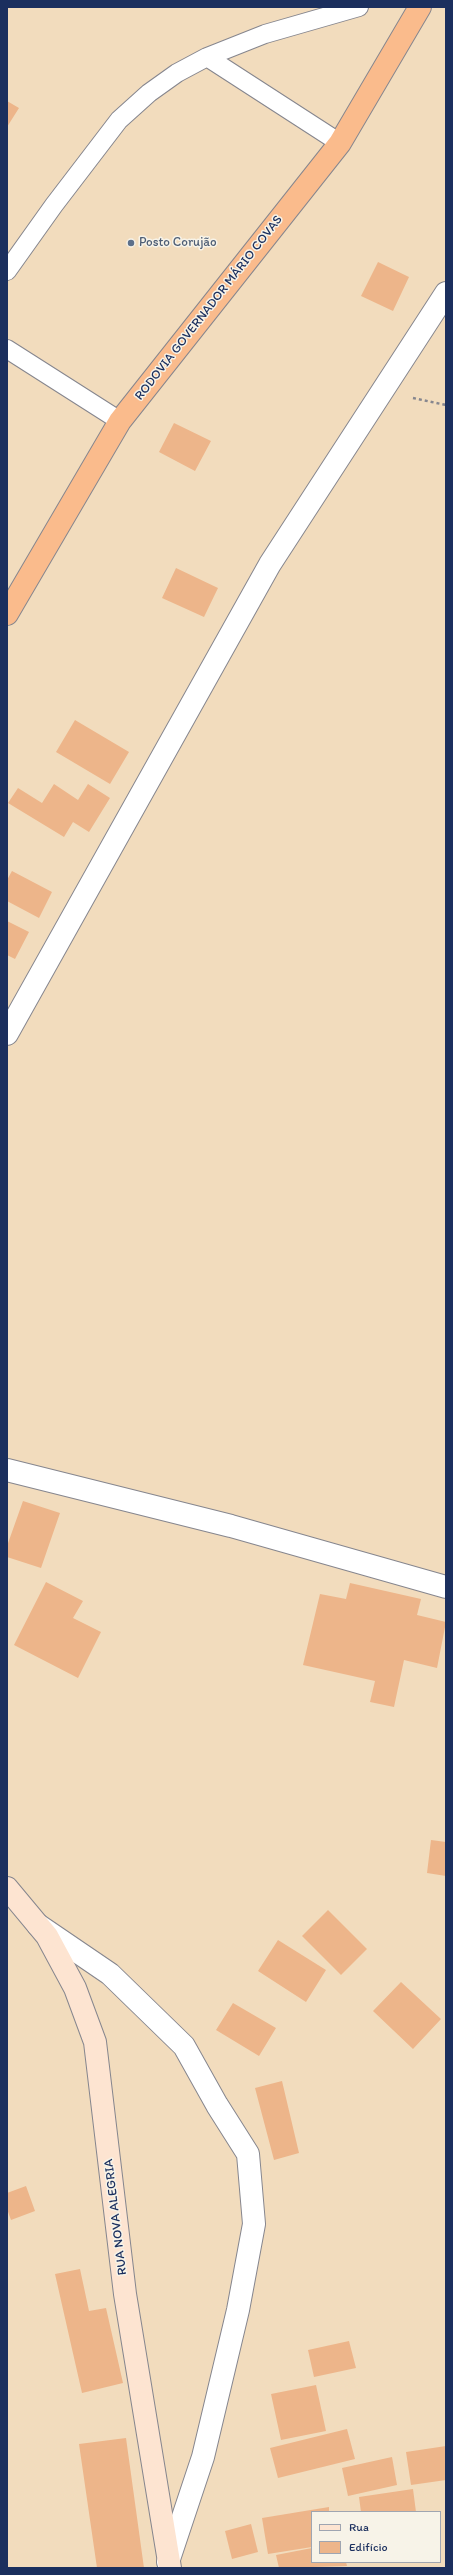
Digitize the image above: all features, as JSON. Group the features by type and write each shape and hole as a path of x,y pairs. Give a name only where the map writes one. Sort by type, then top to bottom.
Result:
{"highway":[{"name":"RODOVIA GOVERNADOR MÁRIO COVAS","path":"7,614 120,421 340,143 420,7"}],"main road":[{"name":"RUA NOVA ALEGRIA","path":"7,1888 47,1936 75,1988 95,2042 125,2294 169,2565"}],"street":[{"path":"7,1034 270,564 446,293"},
{"path":"7,1470 231,1526 446,1587"},
{"path":"38,1925 110,1974 184,2046 217,2105 248,2154 254,2224 238,2310 202,2457 169,2565"}],"lane":[{"path":"7,271 119,120 149,92 177,73 207,56 265,34 359,7"},
{"path":"207,56 340,143"},
{"path":"7,349 120,421"}],"building":[{"path":"7,101 19,108 7,127"},
{"path":"378,262 409,277 393,311 361,296"},
{"path":"174,423 211,441 195,471 159,452"},
{"path":"176,568 218,588 204,617 162,598"},
{"path":"75,720 129,752 110,784 56,752"},
{"path":"54,784 78,800 88,784 110,798 89,832 73,822 64,837 8,803 18,788 42,803"},
{"path":"12,871 52,892 39,918 7,901 7,880"},
{"path":"7,921 29,932 15,959 7,955"},
{"path":"23,1501 60,1513 41,1568 7,1557 7,1546"},
{"path":"46,1582 83,1601 73,1618 101,1632 78,1678 14,1645"},
{"path":"350,1583 421,1599 417,1615 446,1622 437,1668 404,1660 394,1707 370,1702 375,1681 303,1665 320,1594 346,1599"},
{"path":"431,1840 446,1842 446,1876 427,1873"},
{"path":"328,1910 367,1949 341,1975 302,1936"},
{"path":"278,1940 326,1970 306,2002 258,1971"},
{"path":"401,1982 441,2019 413,2049 373,2011"},
{"path":"233,2003 276,2028 259,2056 216,2030"},
{"path":"282,2081 299,2153 274,2160 255,2088"},
{"path":"26,2186 35,2211 11,2220 7,2209 7,2193"},
{"path":"80,2269 89,2311 106,2308 123,2383 82,2393 55,2274"},
{"path":"349,2341 356,2368 314,2377 308,2350"},
{"path":"316,2385 326,2431 281,2440 271,2394"},
{"path":"347,2429 355,2459 278,2478 270,2448"},
{"path":"126,2438 144,2568 97,2568 79,2444"},
{"path":"446,2446 446,2480 411,2485 406,2452"},
{"path":"392,2457 397,2485 348,2496 342,2468"},
{"path":"413,2489 416,2511 361,2511 359,2497"},
{"path":"329,2507 329,2511 311,2511 311,2547 268,2554 262,2518"},
{"path":"251,2524 258,2552 232,2559 225,2531"},
{"path":"311,2548 311,2563 346,2563 347,2566 279,2568 276,2555"}],"place":[{"name":"Posto Corujão","path":"131,243"}]}
